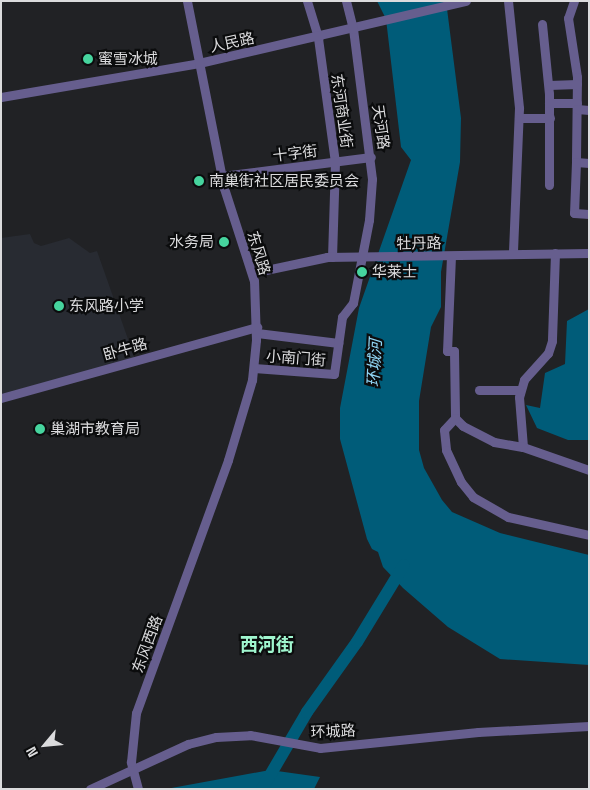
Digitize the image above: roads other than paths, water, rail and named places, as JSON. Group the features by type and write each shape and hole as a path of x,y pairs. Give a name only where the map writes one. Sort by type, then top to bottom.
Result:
{"street":[{"name":"东风路","path":"187,1 222,176 252,273 257,330 254,368 241,420 210,512"},
{"name":"东河商业街","path":"307,1 318,38 335,162 332,257"},
{"name":"天河路","path":"346,1 354,29 371,157 370,211 366,258"},
{"name":"人民路","path":"1,97 199,63 318,38 466,1"},
{"path":"508,1 519,118 512,254"},
{"path":"574,1 568,18 577,84 574,213 589,214"},
{"path":"542,24 550,104 550,185"},
{"path":"549,85 577,84"},
{"path":"550,104 577,106 589,110"},
{"path":"519,118 550,118"},
{"name":"十字街","path":"222,176 371,157"},
{"path":"576,162 589,162"},
{"path":"523,447 519,411 520,390 527,375 548,353 552,342 555,253"},
{"name":"牡丹路","path":"252,273 332,257 366,258 589,253"},
{"path":"451,256 447,351 454,351 455,418 444,430 446,450 461,482 473,496 502,515 589,534"},
{"name":"小南门街","path":"254,368 334,374 342,317 353,303 366,258"},
{"path":"257,330 338,343"},
{"name":"卧牛路","path":"1,398 257,330"},
{"path":"478,390 520,390"},
{"path":"455,418 463,426 494,442 523,447 589,470"},
{"name":"东风西路","path":"138,789 132,771 136,713 210,512"},
{"name":"环城路","path":"90,789 203,739 235,735 263,737 307,746 329,747 478,732 589,726"}],"water":[{"name":"环城河","path":"377,1 446,1 461,118 460,162 441,272 441,307 431,327 419,401 419,450 424,468 442,500 452,512 500,533 589,555 589,665 500,659 448,627 403,588 383,567 378,552 372,549 367,539 340,439 340,408 359,308 411,160 401,147 386,19"},
{"path":"589,309 589,440 568,440 537,428 526,405 540,408 545,373 565,364 567,321"},
{"path":"270,770 320,777 314,789 166,789"}],"waterway":[{"path":"262,789 307,712 357,642 404,565"}],"place":[{"name":"蜜雪冰城","path":"88,59"},
{"name":"南巢街社区居民委员会","path":"199,181"},
{"name":"水务局","path":"224,242"},
{"name":"华莱士","path":"362,272"},
{"name":"东风路小学","path":"59,306"},
{"name":"巢湖市教育局","path":"40,429"}],"district":[{"name":"西河街","path":"267,645"}]}
